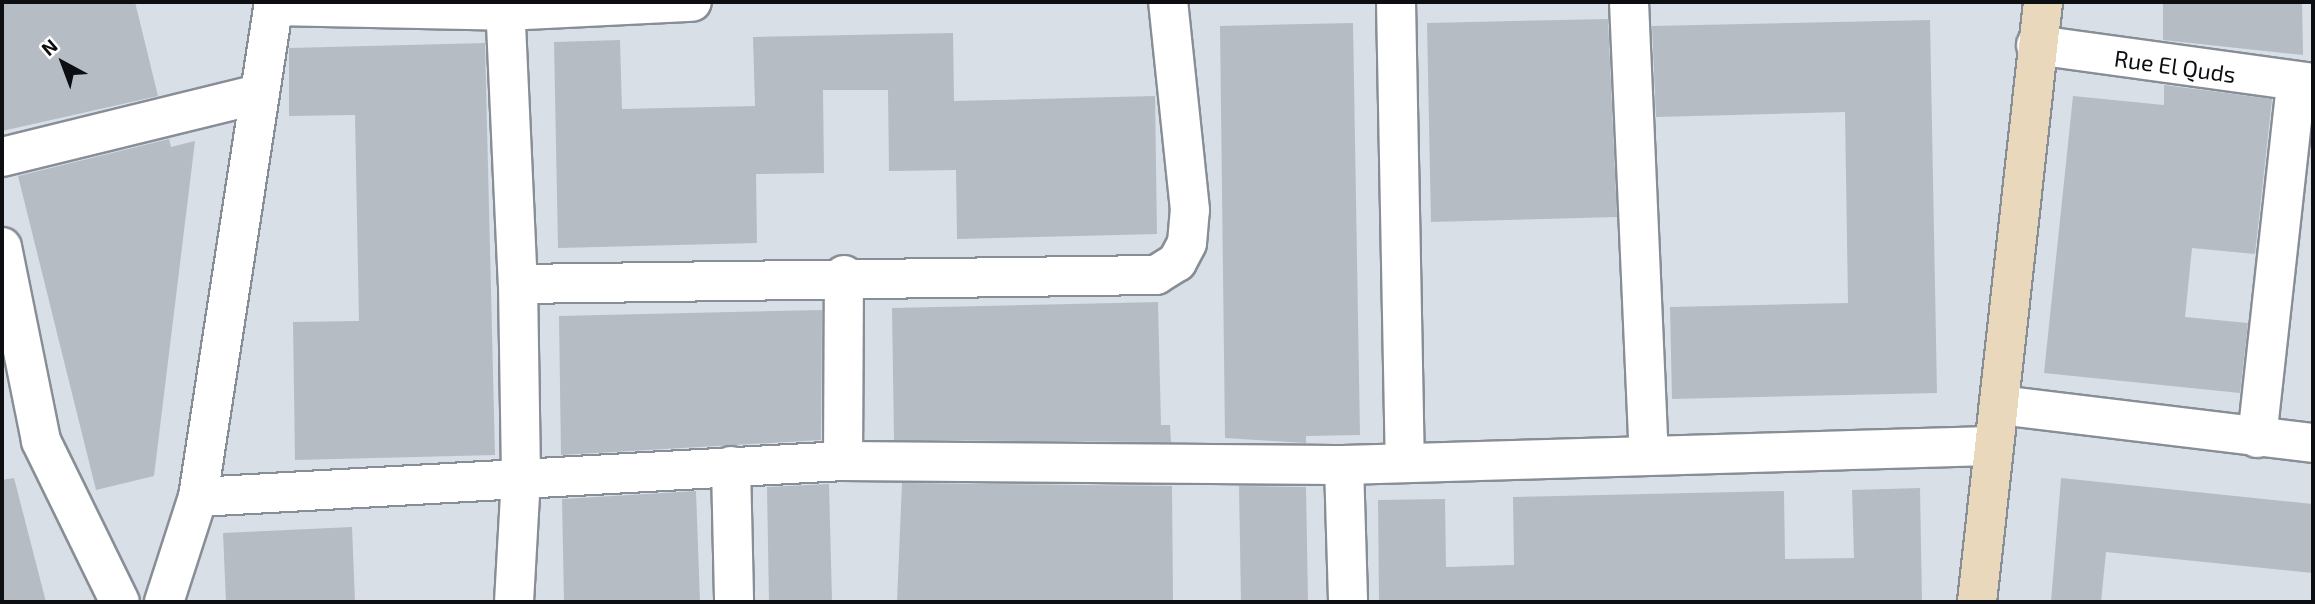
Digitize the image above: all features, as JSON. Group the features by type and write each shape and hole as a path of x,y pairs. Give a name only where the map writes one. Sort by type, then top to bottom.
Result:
{"street":[{"path":"164,602 198,497 255,95 274,4 505,6 692,2"},
{"path":"518,284 844,275 1156,275 1177,262 1187,243 1190,210 1168,2"},
{"path":"1396,2 1405,463"},
{"path":"1629,2 1649,452"},
{"path":"1977,602 1990,446 1999,405 2036,45 2043,2"},
{"path":"505,6 518,284 521,477 514,602"},
{"name":"Rue El Quds","path":"2036,45 2305,83"},
{"path":"2257,438 2305,83"},
{"path":"2,157 255,95"},
{"path":"3,254 41,441 120,602"},
{"path":"843,461 844,275"},
{"path":"1999,405 2313,443"},
{"path":"198,497 843,461 1344,466 1649,452 1990,446"},
{"path":"731,466 734,602"},
{"path":"1344,466 1348,602"}],"building":[{"path":"2,2 135,2 158,96 2,131"},
{"path":"2163,2 2302,2 2303,55 2163,40"},
{"path":"1608,19 1617,217 1431,222 1427,23"},
{"path":"1930,20 1937,393 1672,399 1670,307 1848,303 1845,112 1656,117 1652,26"},
{"path":"1353,23 1360,435 1306,436 1306,443 1225,438 1220,26"},
{"path":"953,33 954,101 1155,96 1157,234 957,239 956,170 889,171 888,90 823,90 824,173 756,174 757,243 558,248 554,42 620,40 622,109 755,106 753,37"},
{"path":"485,43 495,455 295,460 293,322 359,321 355,115 289,116 289,48"},
{"path":"2164,85 2272,99 2255,254 2192,248 2185,317 2248,323 2240,393 2044,373 2073,96 2164,105"},
{"path":"169,139 171,147 195,141 154,476 96,490 18,176"},
{"path":"1158,302 1161,425 1170,425 1171,442 894,440 892,308"},
{"path":"822,310 821,440 561,455 559,316"},
{"path":"14,478 46,602 2,602 2,480"},
{"path":"2061,478 2313,504 2313,573 2106,552 2101,602 2051,602"},
{"path":"902,483 1172,486 1173,602 897,602"},
{"path":"829,484 832,602 769,602 767,487"},
{"path":"1239,486 1306,487 1308,602 1241,602"},
{"path":"1920,488 1922,602 1379,602 1378,500 1445,499 1446,567 1514,565 1513,497 1784,491 1785,559 1854,558 1852,490"},
{"path":"696,491 700,602 564,602 562,499"},
{"path":"352,527 355,602 226,602 223,533"}]}
